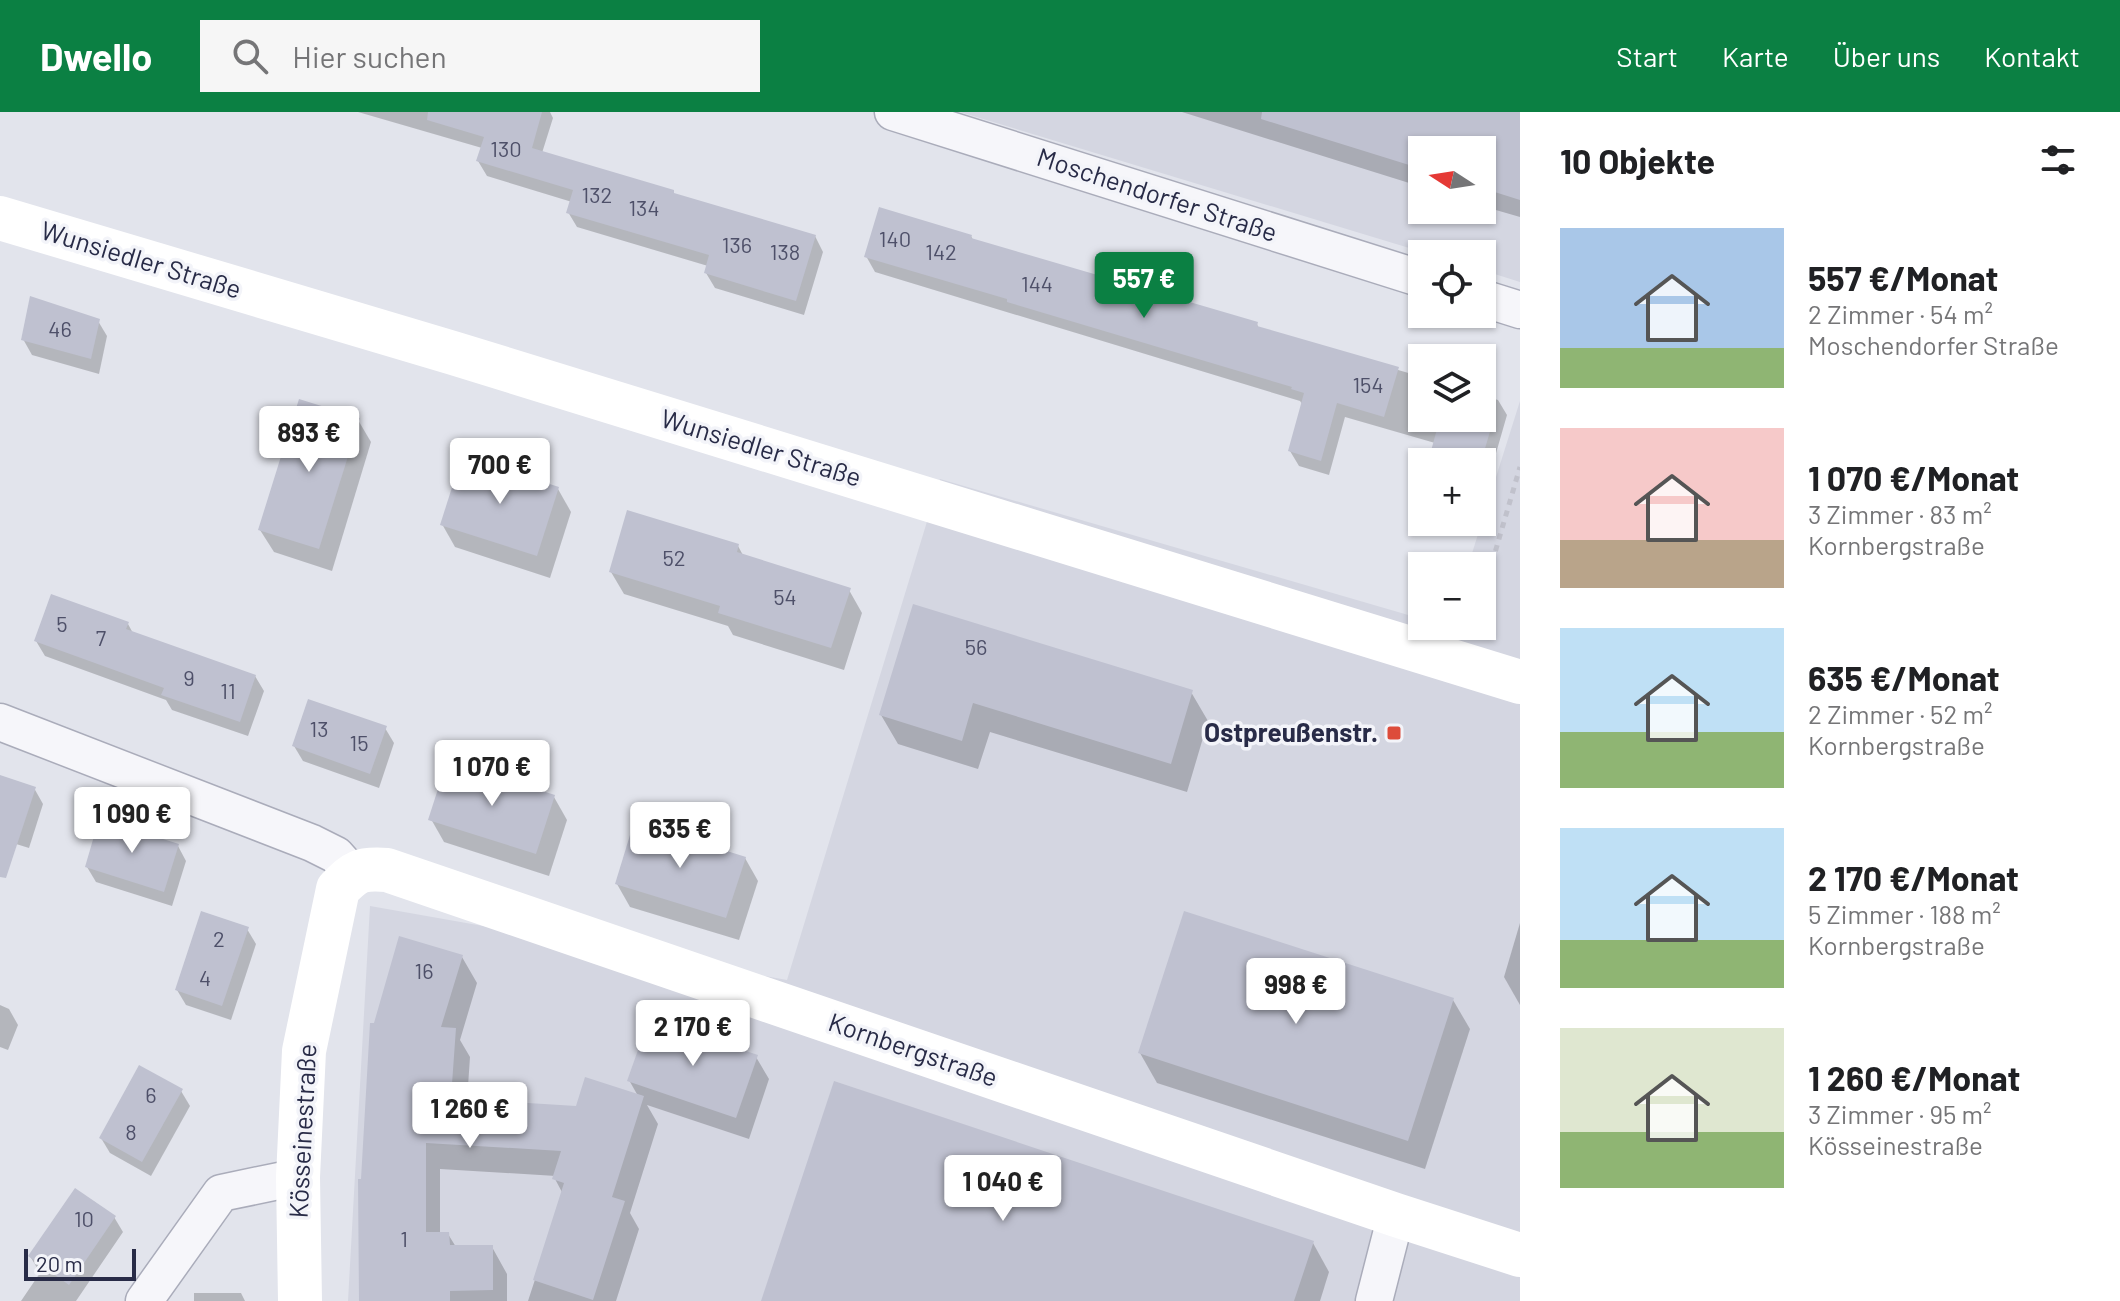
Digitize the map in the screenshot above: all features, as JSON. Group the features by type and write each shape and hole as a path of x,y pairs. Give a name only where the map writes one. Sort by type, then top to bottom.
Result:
{"street":[{"name":"Moschendorfer Straße","path":"893,112 1408,275"},
{"name":"Wunsiedler Straße","path":"0,218 468,358 1520,682"},
{"path":"1496,302 1520,310"},
{"path":"0,722 312,843 336,855 353,874"},
{"name":"Kornbergstraße","path":"353,874 369,869 387,870 1520,1255"},
{"name":"Kösseinestraße","path":"300,1301 298,1177 304,1051 338,889 353,874"},
{"path":"144,1301 221,1193 298,1177"},
{"path":"1374,1301 1396,1215"}],"path":[{"path":"1495,552 1520,467"}],"shaded area":[{"path":"960,112 1520,112 1520,282 1496,274 1496,240 1408,240 1408,248"},
{"path":"1520,401 1520,1301 348,1301 370,906 787,980 940,479 1408,615 1408,640 1496,640 1496,552 1472,552 1477,536 1496,536 1496,477"}],"building":[{"path":"428,112 542,112 532,148 816,235 796,301 704,273 709,255 566,213 573,190 476,161 484,137 427,120"},
{"path":"1262,112 1520,112 1520,200 1496,192 1496,136 1408,136 1408,165 1261,119"},
{"path":"879,207 972,235 971,238 1258,322 1257,326 1399,367 1384,417 1337,403 1321,461 1288,451 1304,393 864,257"},
{"path":"30,296 100,319 91,359 21,340"},
{"path":"299,399 360,418 319,549 258,530"},
{"path":"1436,432 1490,432 1485,448 1432,448"},
{"path":"462,456 559,487 537,556 440,525"},
{"path":"627,510 739,544 737,552 851,588 831,648 718,613 720,606 609,572"},
{"path":"51,594 129,622 126,629 256,675 240,722 161,695 164,688 34,641"},
{"path":"913,604 1193,690 1171,764 973,703 962,741 879,715"},
{"path":"308,699 387,726 370,774 292,746"},
{"path":"447,761 555,795 536,854 428,820"},
{"path":"0,775 36,787 6,878 0,877"},
{"path":"99,819 179,844 164,892 85,867"},
{"path":"634,822 746,857 726,918 615,884"},
{"path":"201,911 249,927 222,1006 175,990"},
{"path":"1184,911 1454,998 1408,1141 1138,1053"},
{"path":"399,936 463,955 441,1027 456,1028 451,1098 576,1106 585,1077 644,1096 612,1197 625,1201 593,1300 533,1280 564,1183 552,1179 561,1151 426,1143 426,1232 449,1232 450,1245 493,1245 493,1290 450,1291 450,1301 359,1301 358,1179 361,1179 370,1023 374,1023"},
{"path":"649,1019 758,1055 736,1118 627,1081"},
{"path":"139,1065 183,1089 142,1162 99,1138"},
{"path":"834,1081 1314,1241 1294,1301 761,1301"},
{"path":"75,1188 116,1216 69,1285 28,1256"}],"place":[{"name":"Ostpreußenstr.","path":"1394,733"}]}
